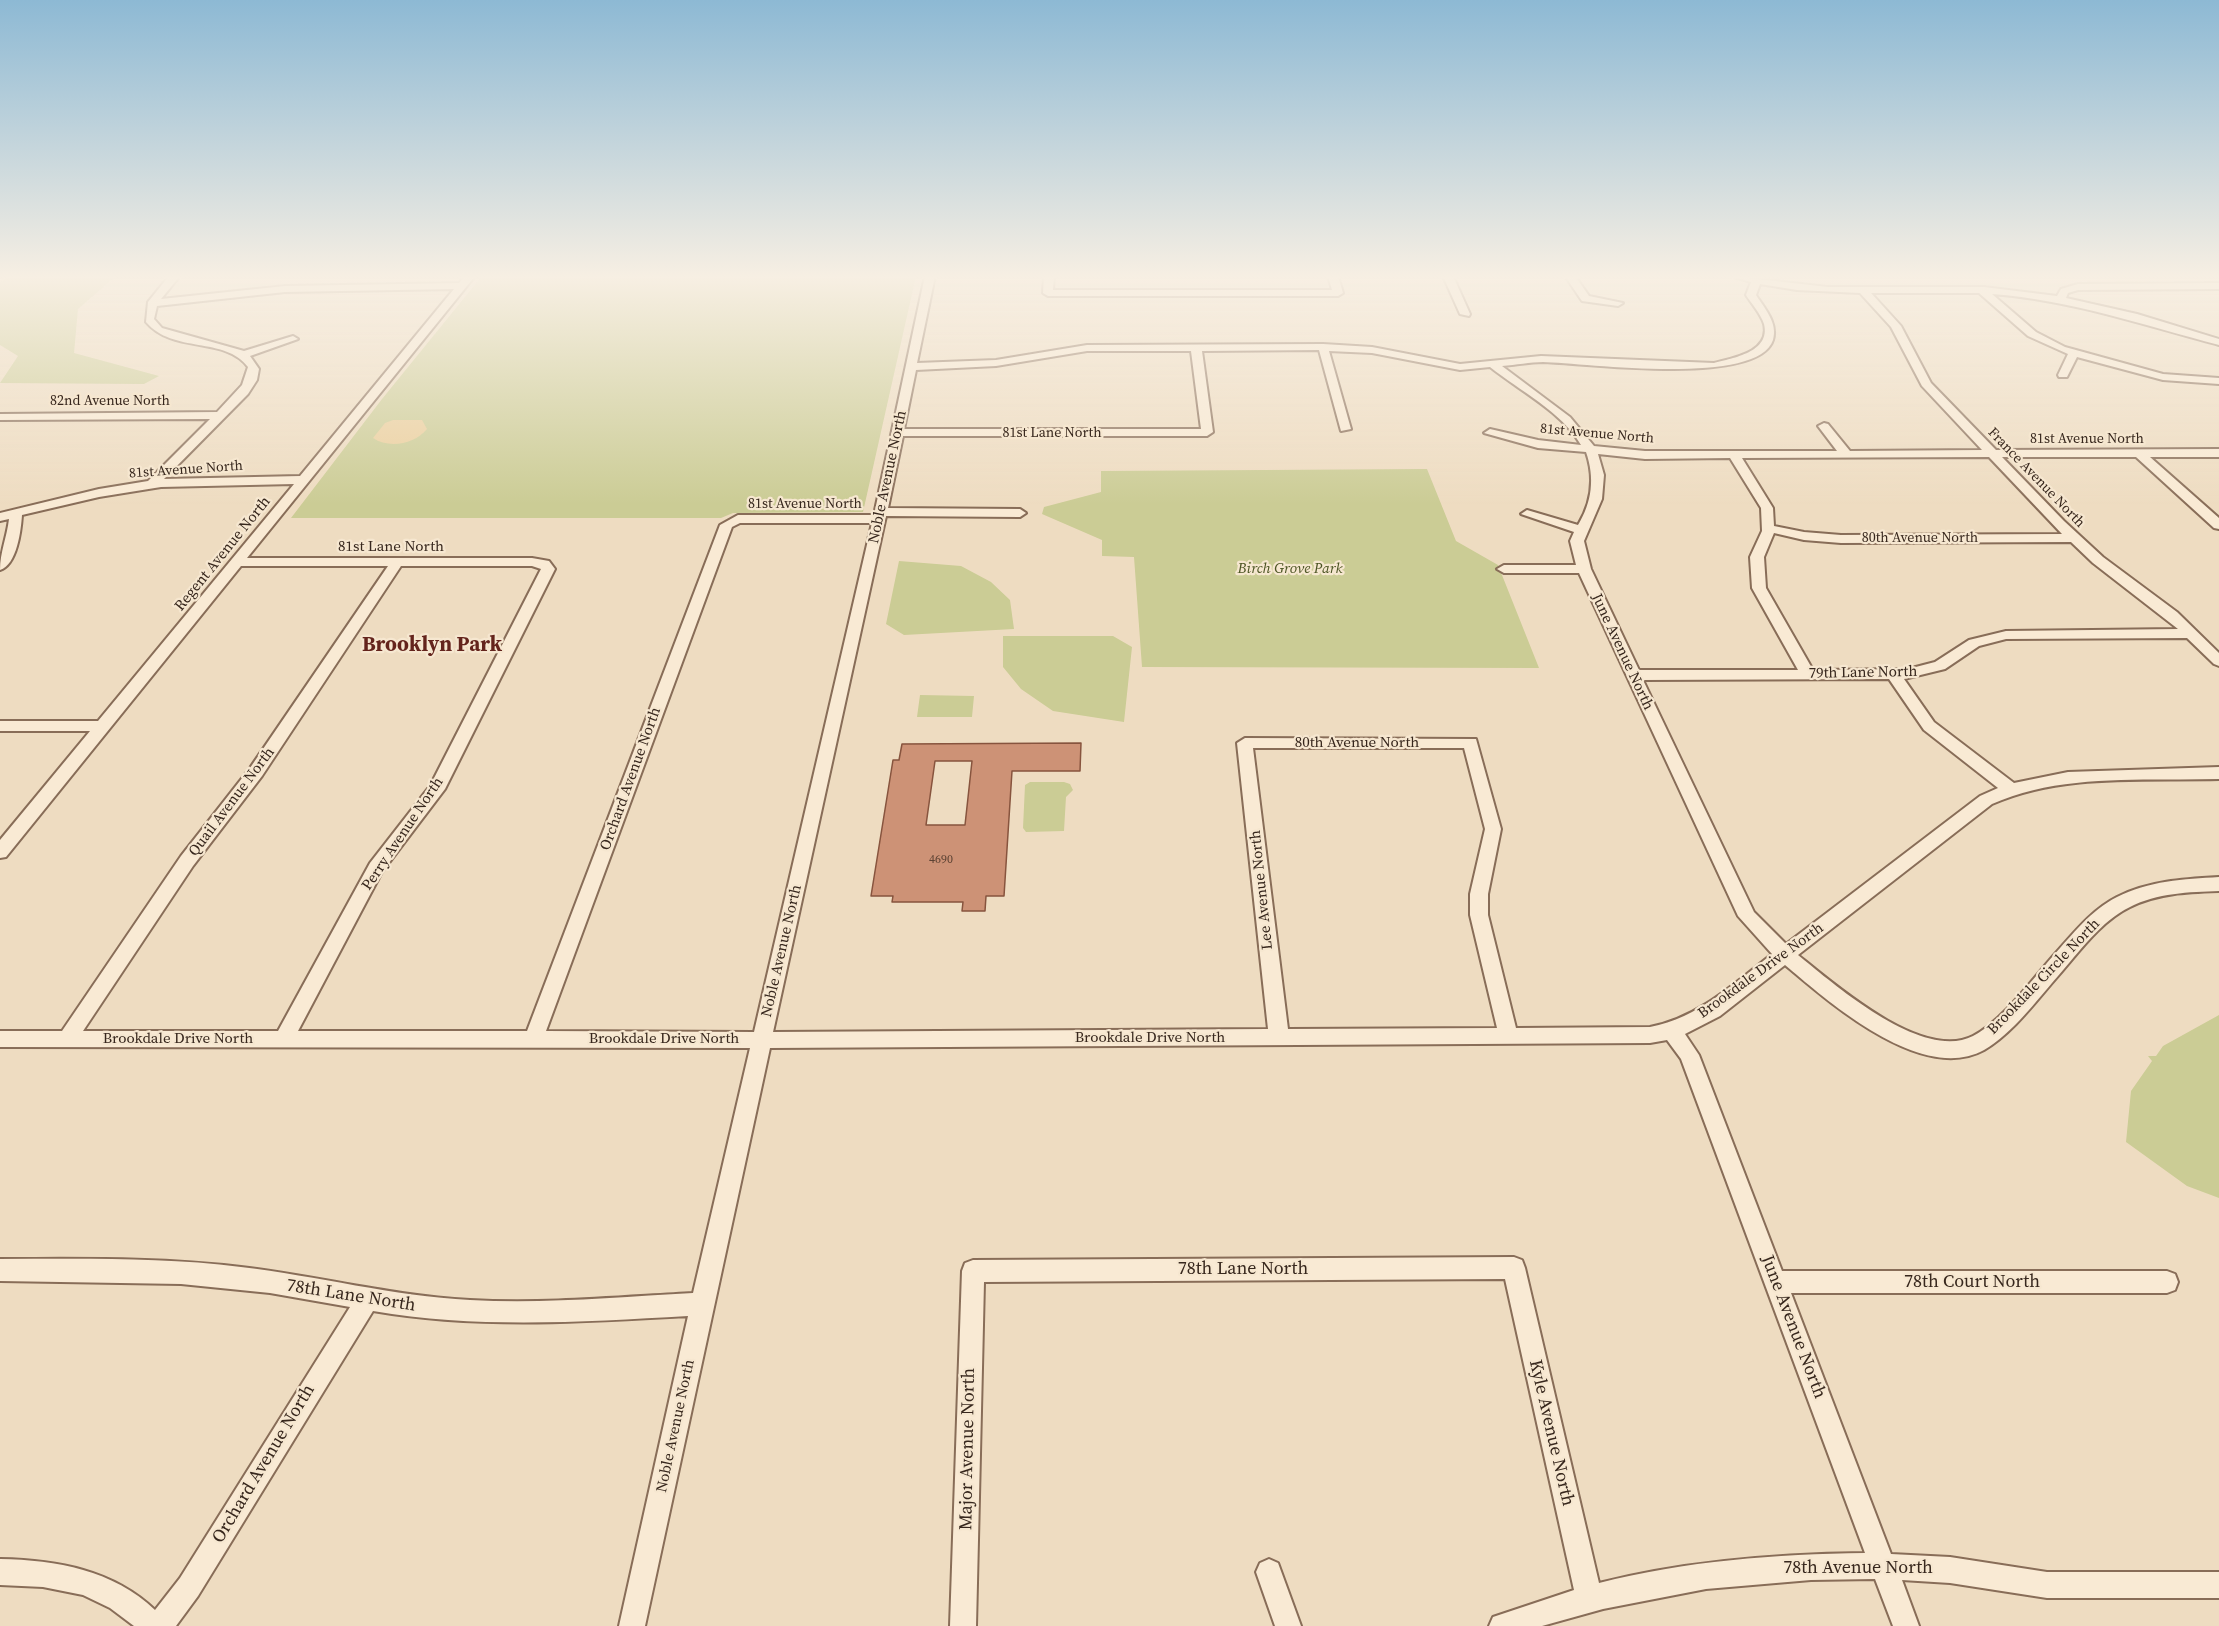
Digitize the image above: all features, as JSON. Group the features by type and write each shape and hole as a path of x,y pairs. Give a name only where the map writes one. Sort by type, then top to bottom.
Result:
{"street":[{"path":"152,484 250,382 254,373 253,364 245,354 240,352"},
{"path":"245,354 252,352"},
{"name":"Regent Avenue North","path":"0,852 408,352"},
{"name":"Noble Avenue North","path":"632,1626 915,352"},
{"path":"912,367 996,363 1060,352"},
{"name":"81st Lane North","path":"898,433 1207,432 1197,352"},
{"path":"1324,352 1346,429"},
{"path":"1381,352 1445,366 1541,359 1667,368 1731,363 1756,352"},
{"name":"France Avenue North","path":"1909,352 1926,384 2073,538 2192,633 2219,661"},
{"path":"2069,352 2163,377 2219,381"},
{"path":"1052,353 1062,363"},
{"path":"2062,375 2074,354"},
{"name":"June Avenue North","path":"1494,364 1553,407 1581,436 1590,450 1598,483 1591,515 1577,541 1584,569 1735,894 1747,916 1765,939 1785,956"},
{"name":"82nd Avenue North","path":"0,417 220,415"},
{"path":"1824,426 1847,455"},
{"name":"81st Avenue North","path":"1490,433 1538,444 1645,455 2219,453"},
{"path":"2140,453 2219,525"},
{"path":"1734,455 1767,508 1768,528 1757,557 1759,588 1808,674"},
{"name":"81st Avenue North","path":"0,517 99,493 152,484 304,480"},
{"path":"0,566 13,541 16,513"},
{"name":"81st Avenue North","path":"732,521 1020,513"},
{"path":"1527,514 1581,530"},
{"name":"Orchard Avenue North","path":"534,1039 724,529 732,521"},
{"name":"80th Avenue North","path":"1768,528 1804,536 1841,539 2073,538"},
{"name":"81st Lane North","path":"237,562 544,564"},
{"name":"Quail Avenue North","path":"67,1039 187,861 256,772 396,564"},
{"name":"Perry Avenue North","path":"284,1039 376,868 437,789 547,575 549,569 544,564"},
{"path":"1504,569 1584,569"},
{"name":"79th Lane North","path":"1634,675 1893,674 1926,671 1940,666 1974,643 2006,635 2192,633"},
{"path":"1893,674 1929,726 1957,750 2011,789"},
{"path":"0,726 103,726"},
{"name":"80th Avenue North","path":"1245,743 1470,743 1491,812 1493,829 1479,894 1479,915 1509,1037"},
{"name":"Lee Avenue North","path":"1245,743 1279,1037"},
{"name":"Brookdale Drive North","path":"0,1039 1624,1037 1672,1031 1713,1010 1966,813 1986,800 2011,789 2068,778 2219,773"},
{"name":"Brookdale Circle North","path":"1785,956 1891,1033 1914,1043 1936,1048 1959,1049 1977,1044 1989,1035 2110,911 2133,898 2162,889 2219,884"},
{"name":"June Avenue North","path":"1672,1031 1689,1055 1906,1626"},
{"name":"78th Lane North","path":"973,1271 1514,1268"},
{"name":"Kyle Avenue North","path":"1514,1268 1589,1597"},
{"name":"78th Lane North","path":"0,1270 166,1271 242,1278 367,1300 471,1311 554,1311 702,1304"},
{"name":"Major Avenue North","path":"963,1626 973,1271"},
{"name":"78th Court North","path":"1776,1282 2167,1282"},
{"name":"Orchard Avenue North","path":"160,1626 194,1579 336,1346 367,1300"},
{"name":"78th Avenue North","path":"1502,1626 1589,1597 1727,1572 1774,1568 1884,1567 1959,1571 2045,1585 2219,1585"},
{"path":"0,1572 34,1572 80,1580 136,1608 153,1626"},
{"path":"1269,1572 1288,1626"}],"green space":[{"path":"11,352 74,352 159,376 144,384 0,383 18,356"},
{"path":"420,352 899,352 863,512 733,513 721,518 291,518"},
{"name":"Birch Grove Park","path":"1427,469 1456,541 1498,565 1539,668 1142,667 1134,557 1102,556 1102,540 1042,514 1044,507 1101,492 1101,471"},
{"path":"899,561 961,566 991,582 1010,600 1014,629 904,635 886,624"},
{"path":"1003,636 1113,636 1132,647 1124,722 1053,711 1021,689 1003,667"},
{"path":"920,695 974,696 972,717 917,717"},
{"path":"1030,782 1070,784 1073,790 1066,797 1064,831 1026,832 1023,828 1025,785"},
{"path":"2219,1015 2219,1198 2187,1186 2126,1142 2131,1091 2152,1061 2148,1056 2156,1056 2163,1046"}],"sand":[{"path":"393,420 422,420 427,429 416,438 402,443 386,443 373,438 385,423"}],"building":[{"path":"1081,743 1080,771 1012,771 1004,896 986,896 985,911 962,911 963,902 892,902 893,896 871,896 893,760 899,760 902,744","holes":["935,761 972,761 965,825 926,825"]}],"district":[{"name":"Brooklyn Park","path":"432,646"}]}
